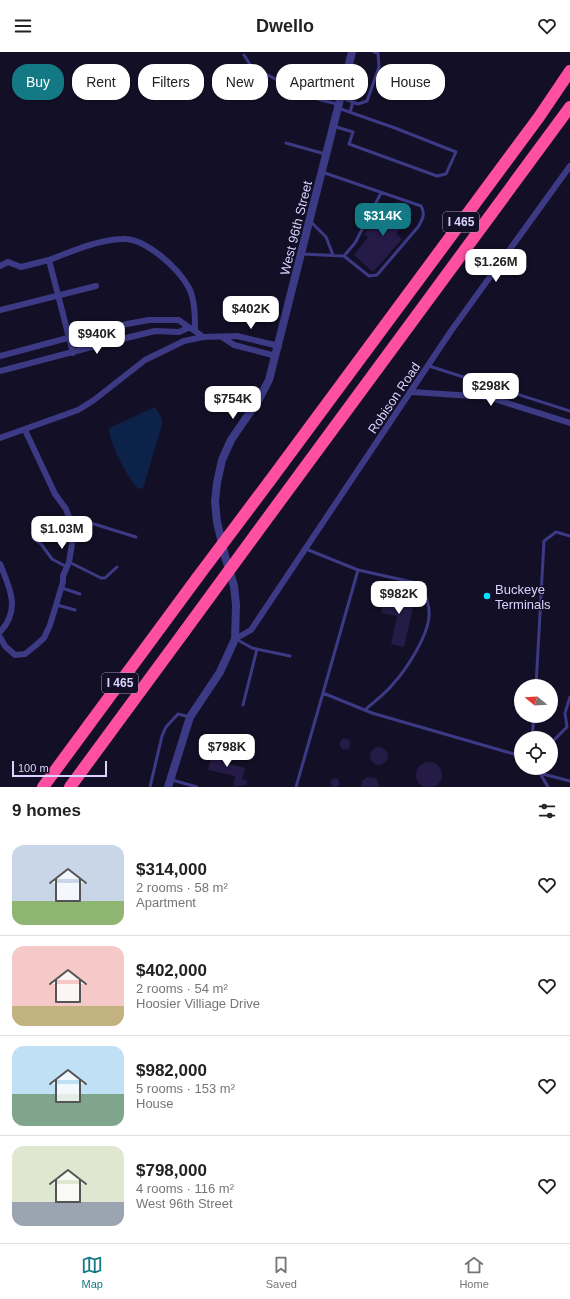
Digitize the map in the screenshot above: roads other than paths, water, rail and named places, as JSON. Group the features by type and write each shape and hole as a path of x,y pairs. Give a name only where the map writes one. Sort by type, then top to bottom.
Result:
{"highway":[{"name":"I 465","path":"44,787 539,117 570,71"},
{"name":"I 465","path":"70,787 570,107"}],"street":[{"name":"West 96th Street","path":"169,783 190,717 220,672 235,639 236,605 234,586 217,522 215,501 217,483 222,460 231,440 259,399 269,380 279,346 352,52"},
{"name":"Robison Road","path":"235,639 251,630 478,292 570,166"},
{"path":"0,266 8,262 21,267 49,260 97,243 123,238 135,240 150,248 178,270 190,289 194,308 195,330"},
{"path":"49,260 73,353"},
{"path":"0,310 96,286"},
{"path":"0,356 106,328 149,320 179,320 188,328 195,330 203,337"},
{"path":"0,371 155,331 179,332 188,328"},
{"path":"220,336 234,345 276,356"},
{"path":"0,438 71,414 85,406 142,362 156,353 184,341 203,337 237,336 279,346"},
{"path":"412,392 488,397 570,424"},
{"path":"0,637 10,652 15,655 25,654 44,638 62,588 63,576 68,565 73,538 68,516 25,430"},
{"path":"0,564 11,591 13,603 10,618 0,632"}],"lane":[{"path":"244,55 251,66 279,81 286,87 321,100 339,103 353,102 358,104 367,101 379,67 378,53 374,52"},
{"path":"350,112 353,102"},
{"path":"334,126 352,132 349,144 437,176 446,174 456,152 350,112 339,103"},
{"path":"286,143 326,154"},
{"path":"302,254 313,256 344,256 369,276 377,275 418,227 424,213 420,206 322,172"},
{"path":"344,256 355,243 381,193"},
{"path":"310,221 326,237 333,255"},
{"path":"429,366 570,411"},
{"path":"68,516 136,537"},
{"path":"536,679 544,541 556,532 570,536"},
{"path":"33,538 41,544 52,559 100,578 105,578 117,567"},
{"path":"306,549 358,570 421,584 428,601 429,617 426,630 419,645 394,683 366,710"},
{"path":"296,787 358,570"},
{"path":"62,588 80,594"},
{"path":"57,605 75,610"},
{"path":"235,639 257,649 290,656"},
{"path":"243,705 257,649"},
{"path":"322,693 366,710 514,754"},
{"path":"558,737 568,728 565,713 570,696"},
{"path":"150,787 166,727 178,714 190,717"},
{"path":"540,775 548,787"},
{"path":"547,775 570,781"},
{"path":"169,783 197,787"}],"water":[{"path":"155,407 162,419 162,425 143,488 138,489 115,451 109,428"}],"place":[{"name":"Buckeye Terminals","path":"487,596"}]}
